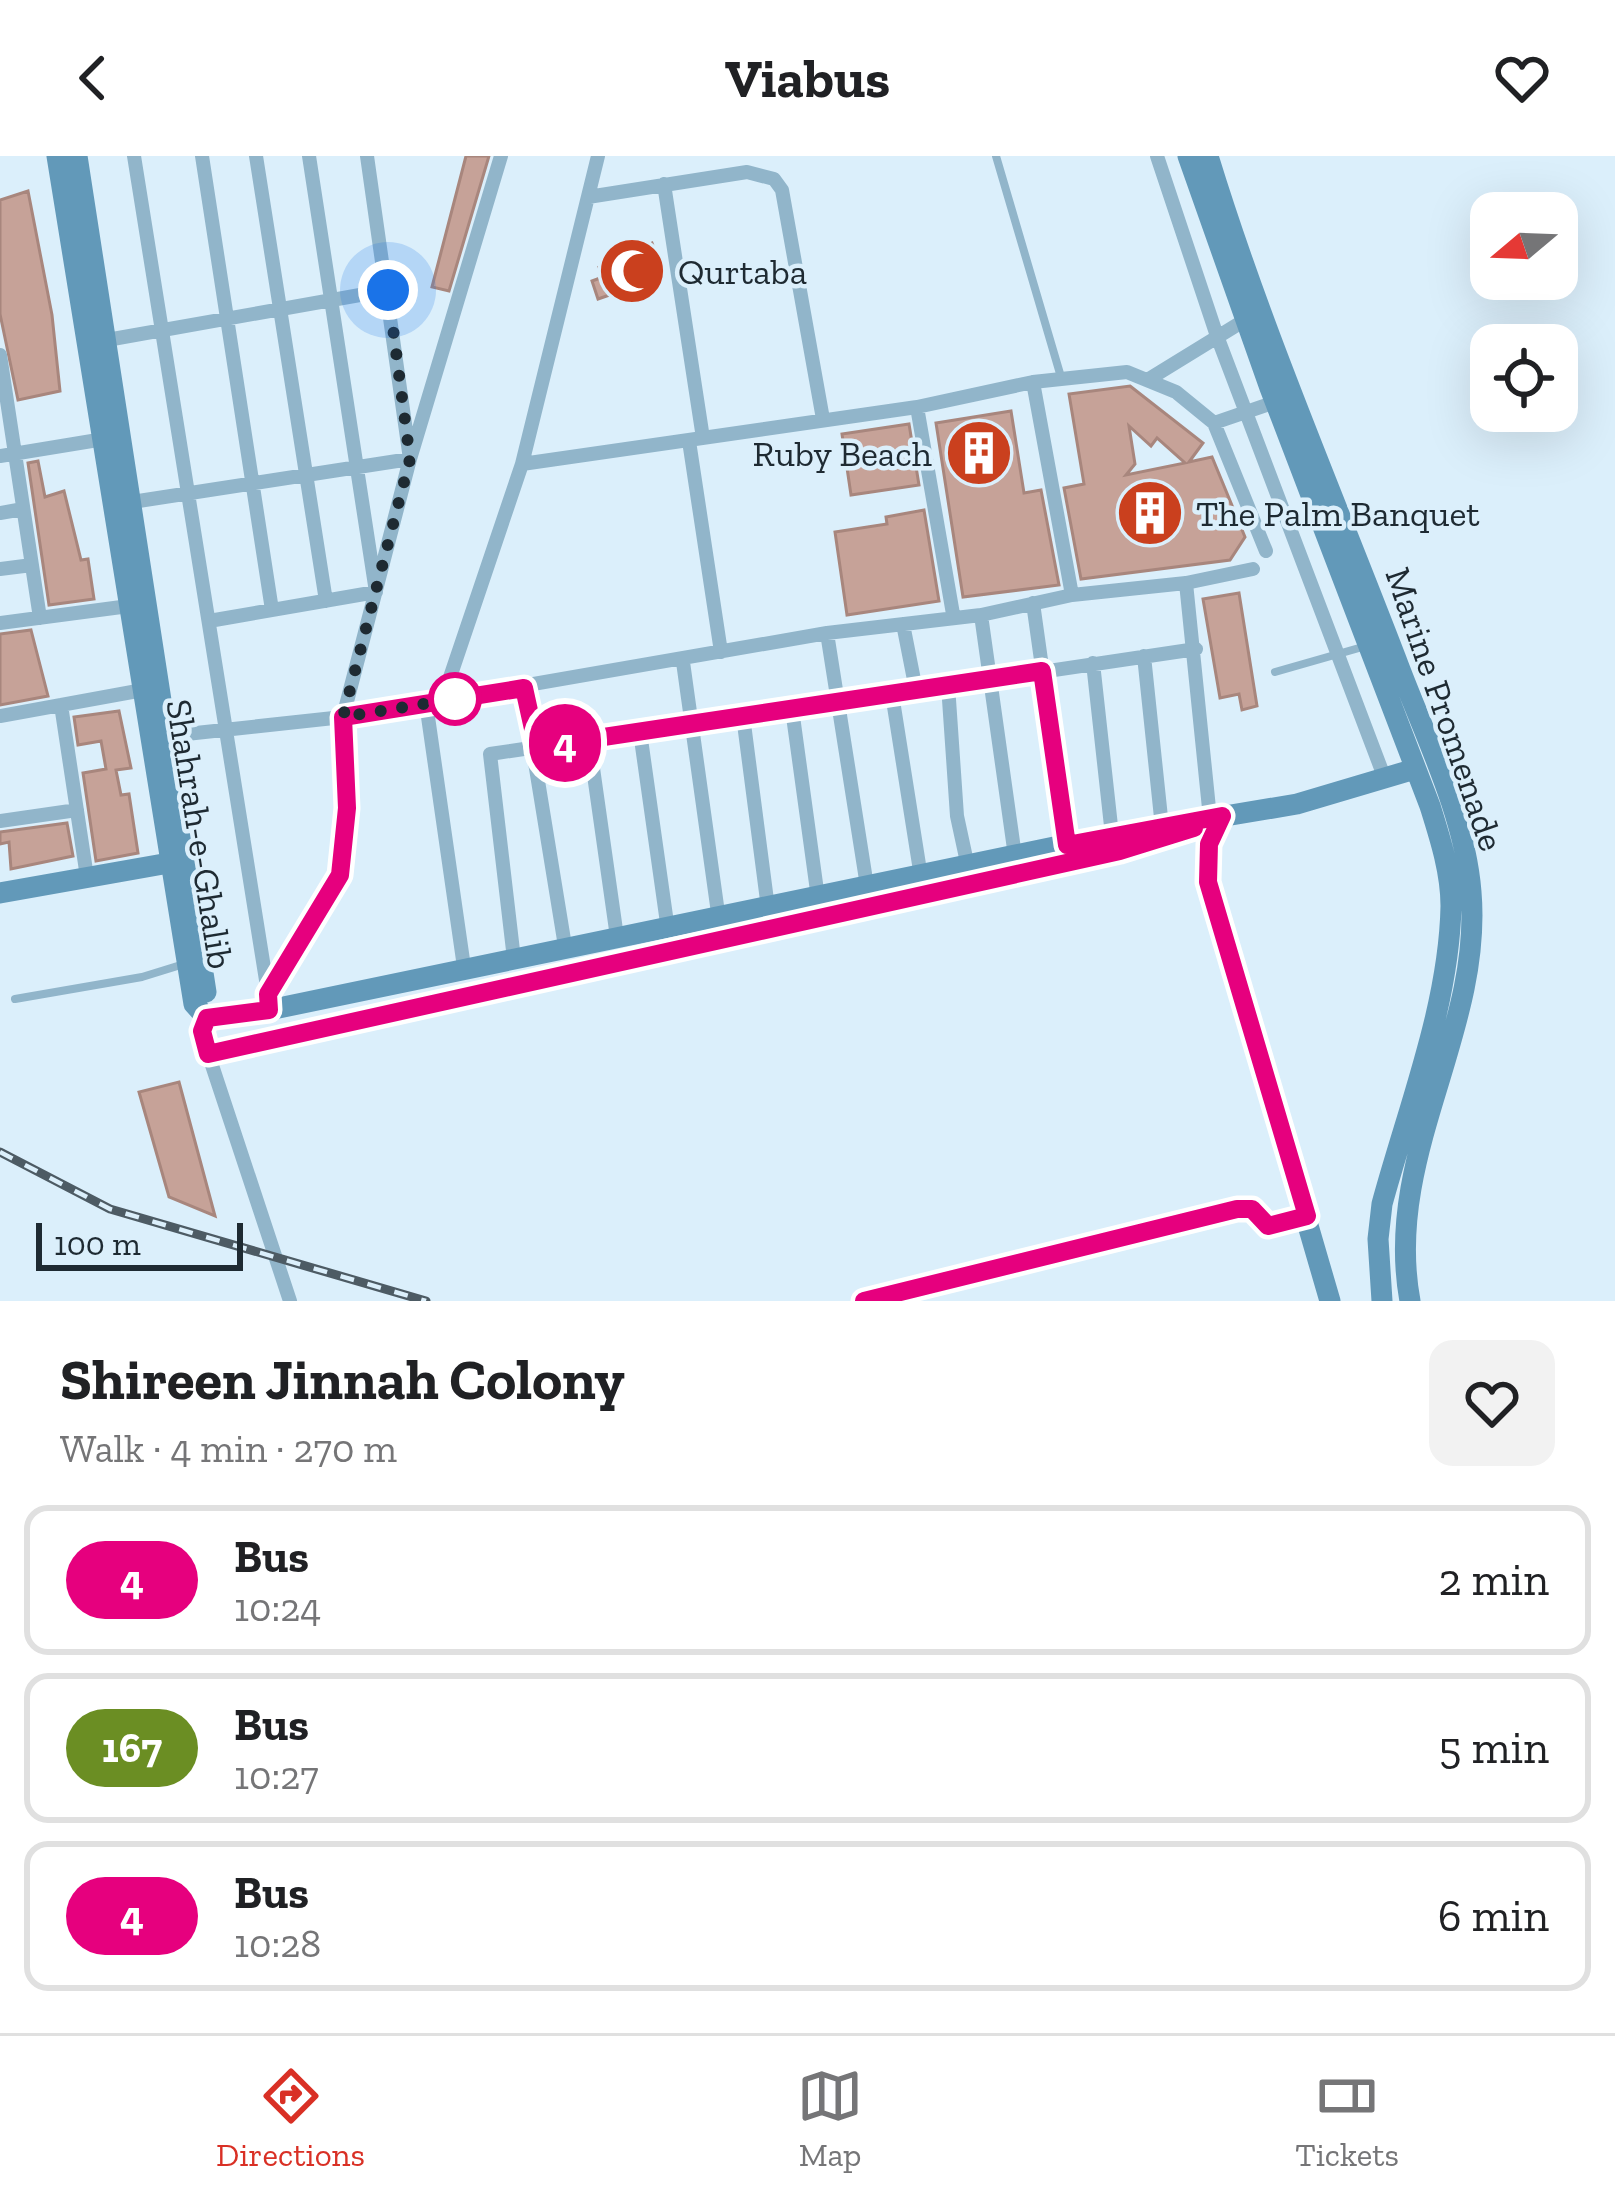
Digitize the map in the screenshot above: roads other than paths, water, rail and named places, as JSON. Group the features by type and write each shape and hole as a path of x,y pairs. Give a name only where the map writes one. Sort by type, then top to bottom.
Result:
{"main road":[{"name":"Shahrah-e-Ghalib","path":"57,156 169,863 206,1017"},
{"name":"Shahrah-e-Ghalib","path":"78,156 168,736 194,961"},
{"name":"Marine Promenade","path":"1188,156 1275,402 1438,774 1471,888 1468,966 1408,1184 1402,1228 1410,1301"},
{"name":"Marine Promenade","path":"1208,156 1378,642 1439,834 1451,903 1444,977 1382,1204 1378,1239 1382,1301"},
{"path":"206,1017 719,920 1112,835 1297,804 1415,769"},
{"path":"1216,817 1209,844 1208,882 1330,1301"},
{"path":"0,893 169,863"}],"street":[{"path":"134,156 269,1002"},
{"path":"202,156 272,610"},
{"path":"256,156 326,601"},
{"path":"309,156 376,592"},
{"path":"367,156 410,459"},
{"path":"269,1002 340,875 347,808 343,717 410,459 501,156"},
{"path":"464,967 434,702 522,464 598,156"},
{"path":"1156,156 1217,336 1385,779"},
{"path":"588,197 763,173 782,190 823,419"},
{"path":"664,184 721,652"},
{"path":"107,340 388,290"},
{"path":"1149,379 1245,320"},
{"path":"0,355 7,455 23,509 40,617"},
{"path":"522,464 1114,372 1149,379 1214,423 1266,550"},
{"path":"1033,382 1072,595"},
{"path":"1214,423 1275,402"},
{"path":"917,406 953,614"},
{"path":"7,455 104,439"},
{"path":"132,502 410,459"},
{"path":"0,513 23,509"},
{"path":"0,569 32,565"},
{"path":"168,736 343,717 682,662 827,633 953,614 981,615 1072,595 1186,583 1253,569"},
{"path":"1186,583 1216,817"},
{"path":"209,621 376,592"},
{"path":"1033,603 1067,845"},
{"path":"0,623 129,606"},
{"path":"981,615 1015,856"},
{"path":"903,624 916,690"},
{"path":"827,633 867,886"},
{"path":"514,959 490,754 1196,649"},
{"path":"1144,656 1162,827"},
{"path":"682,662 719,920"},
{"path":"1093,663 1112,835"},
{"path":"948,685 957,816 968,867"},
{"path":"524,688 565,946"},
{"path":"0,716 143,690"},
{"path":"892,694 921,877"},
{"path":"61,705 87,878"},
{"path":"792,709 818,898"},
{"path":"742,716 768,908"},
{"path":"640,732 668,930"},
{"path":"589,740 617,937"},
{"path":"0,821 76,809"},
{"path":"206,1017 202,1031 208,1054 290,1301"}],"lane":[{"path":"996,156 1061,379"},
{"path":"1275,672 1378,642"},
{"path":"208,1054 1154,843 1216,817"},
{"path":"15,999 142,977 194,961"},
{"path":"863,1301 1237,1209 1252,1209 1268,1226 1307,1216"}],"railway":[{"path":"0,1152 110,1209 426,1301"}],"place":[{"name":"Qurtaba","path":"632,271"},
{"name":"Ruby Beach","path":"979,453"},
{"name":"The Palm Banquet","path":"1150,513"}]}
